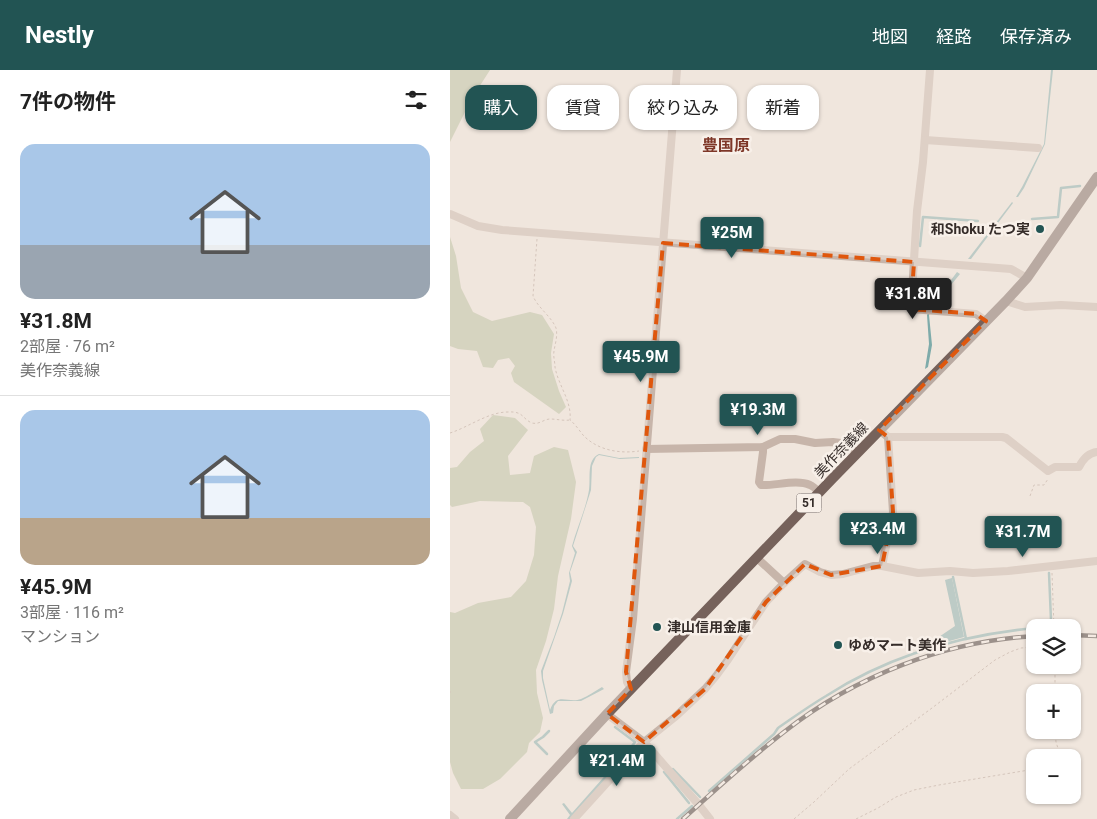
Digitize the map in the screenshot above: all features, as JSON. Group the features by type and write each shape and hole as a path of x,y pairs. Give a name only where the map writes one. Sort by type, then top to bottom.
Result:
{"main road":[{"name":"美作奈義線","path":"510,819 606,714 857,453 883,433 1006,301 1027,278 1097,178"}],"street":[{"path":"631,689 627,682 626,672 633,619 677,70"},
{"path":"930,70 917,211 911,309 976,314 986,321"},
{"path":"925,140 1038,148"},
{"path":"450,214 478,226 502,230 1010,269 1027,278"},
{"path":"1006,301 1025,307 1061,305 1097,308"},
{"path":"882,566 893,512 883,433 1002,436 1048,471 1055,467 1079,467 1082,460 1092,452 1097,452"},
{"path":"646,449 763,447 780,439 795,439 841,443 857,453"},
{"path":"763,447 759,482 761,485 800,483 810,485 820,492"},
{"path":"757,558 784,583"},
{"path":"574,819 644,742 690,703 716,676 766,602 805,564 820,572 831,575 843,574 873,566 918,573 950,571 973,573 1052,567 1097,561"},
{"path":"606,714 644,742 710,819"},
{"path":"450,815 454,819"}],"path":[{"path":"538,236 533,296 556,329 554,352 556,369 559,382 569,405 570,420"},
{"path":"450,433 501,412 520,413 532,423 539,423 552,418 570,420"},
{"path":"570,420 592,443 606,449 620,452 646,449"},
{"path":"1030,496 1034,485 1044,485 1047,482 1048,471"},
{"path":"1052,567 1054,619"},
{"path":"794,819 849,769 995,660 1020,648 1026,648"},
{"path":"856,819 896,797 914,790 1026,770"}],"highlighted area":[{"path":"663,243 914,262 911,309 976,314 986,321 879,430 888,437 893,512 882,566 831,575 805,564 766,602 705,689 644,742 607,714 631,689 626,672"}],"green space":[{"path":"450,70 490,70 480,85 465,85 465,112 450,142"},
{"path":"450,237 456,256 461,288 473,312 492,321 530,312 542,315 554,334 551,353 552,369 566,407 559,414 514,382 511,373 515,366 509,358 498,360 493,368 483,367 477,351 450,346"},
{"path":"493,415 515,418 528,430 508,456 510,475 530,473 534,456 554,447 568,450 576,482 571,519 558,576 554,609 536,670 537,693 543,718 540,732 529,743 527,752 500,779 483,789 461,789 450,762 450,612 455,613 478,603 511,597 526,581 534,555 536,527 530,507 523,502 480,501 452,507 450,505 450,468 457,467 470,452 484,441 480,429"}],"water":[{"path":"1051,70 1053,70 1045,144 1024,188 1016,197 1044,144"},
{"path":"1012,202 971,259 968,259"},
{"path":"957,272 960,274 933,307 929,315 932,345 928,367 925,369 929,344 927,315"},
{"path":"599,454 619,458 639,458 620,459 599,455 592,466 591,490 573,546 577,552 570,572 572,581 563,614 543,671 543,678 550,710 559,699 576,700 584,698 602,687 604,689 581,701 558,701 554,706 553,713 550,714 541,671 562,613 570,581 569,573 575,553 572,546 586,504 592,460"},
{"path":"952,578 964,637 931,646 930,643 955,626 945,580"},
{"path":"618,761 605,780 580,807 572,819 567,819 570,815 562,804 564,803 572,813"}],"waterway":[{"path":"1032,219 1058,217 1061,188 1080,186"},
{"path":"920,246 923,217 978,221"},
{"path":"1049,573 1051,619"},
{"path":"953,577 966,639"},
{"path":"709,791 774,734 778,728 820,700 875,669 953,642 1026,629"},
{"path":"615,727 635,742 632,746"},
{"path":"547,754 535,742 549,731"},
{"path":"673,769 700,797"},
{"path":"664,772 689,803"},
{"path":"677,819 692,806"}],"railway":[{"path":"1081,635 1097,636"},
{"path":"683,819 784,732 811,712 871,678 902,665 968,645 1026,637"}],"place":[{"name":"和Shoku たつ実","path":"1040,229"},
{"name":"津山信用金庫","path":"657,627"},
{"name":"ゆめマート美作","path":"838,645"}],"district":[{"name":"豊国原","path":"726,145"}]}
